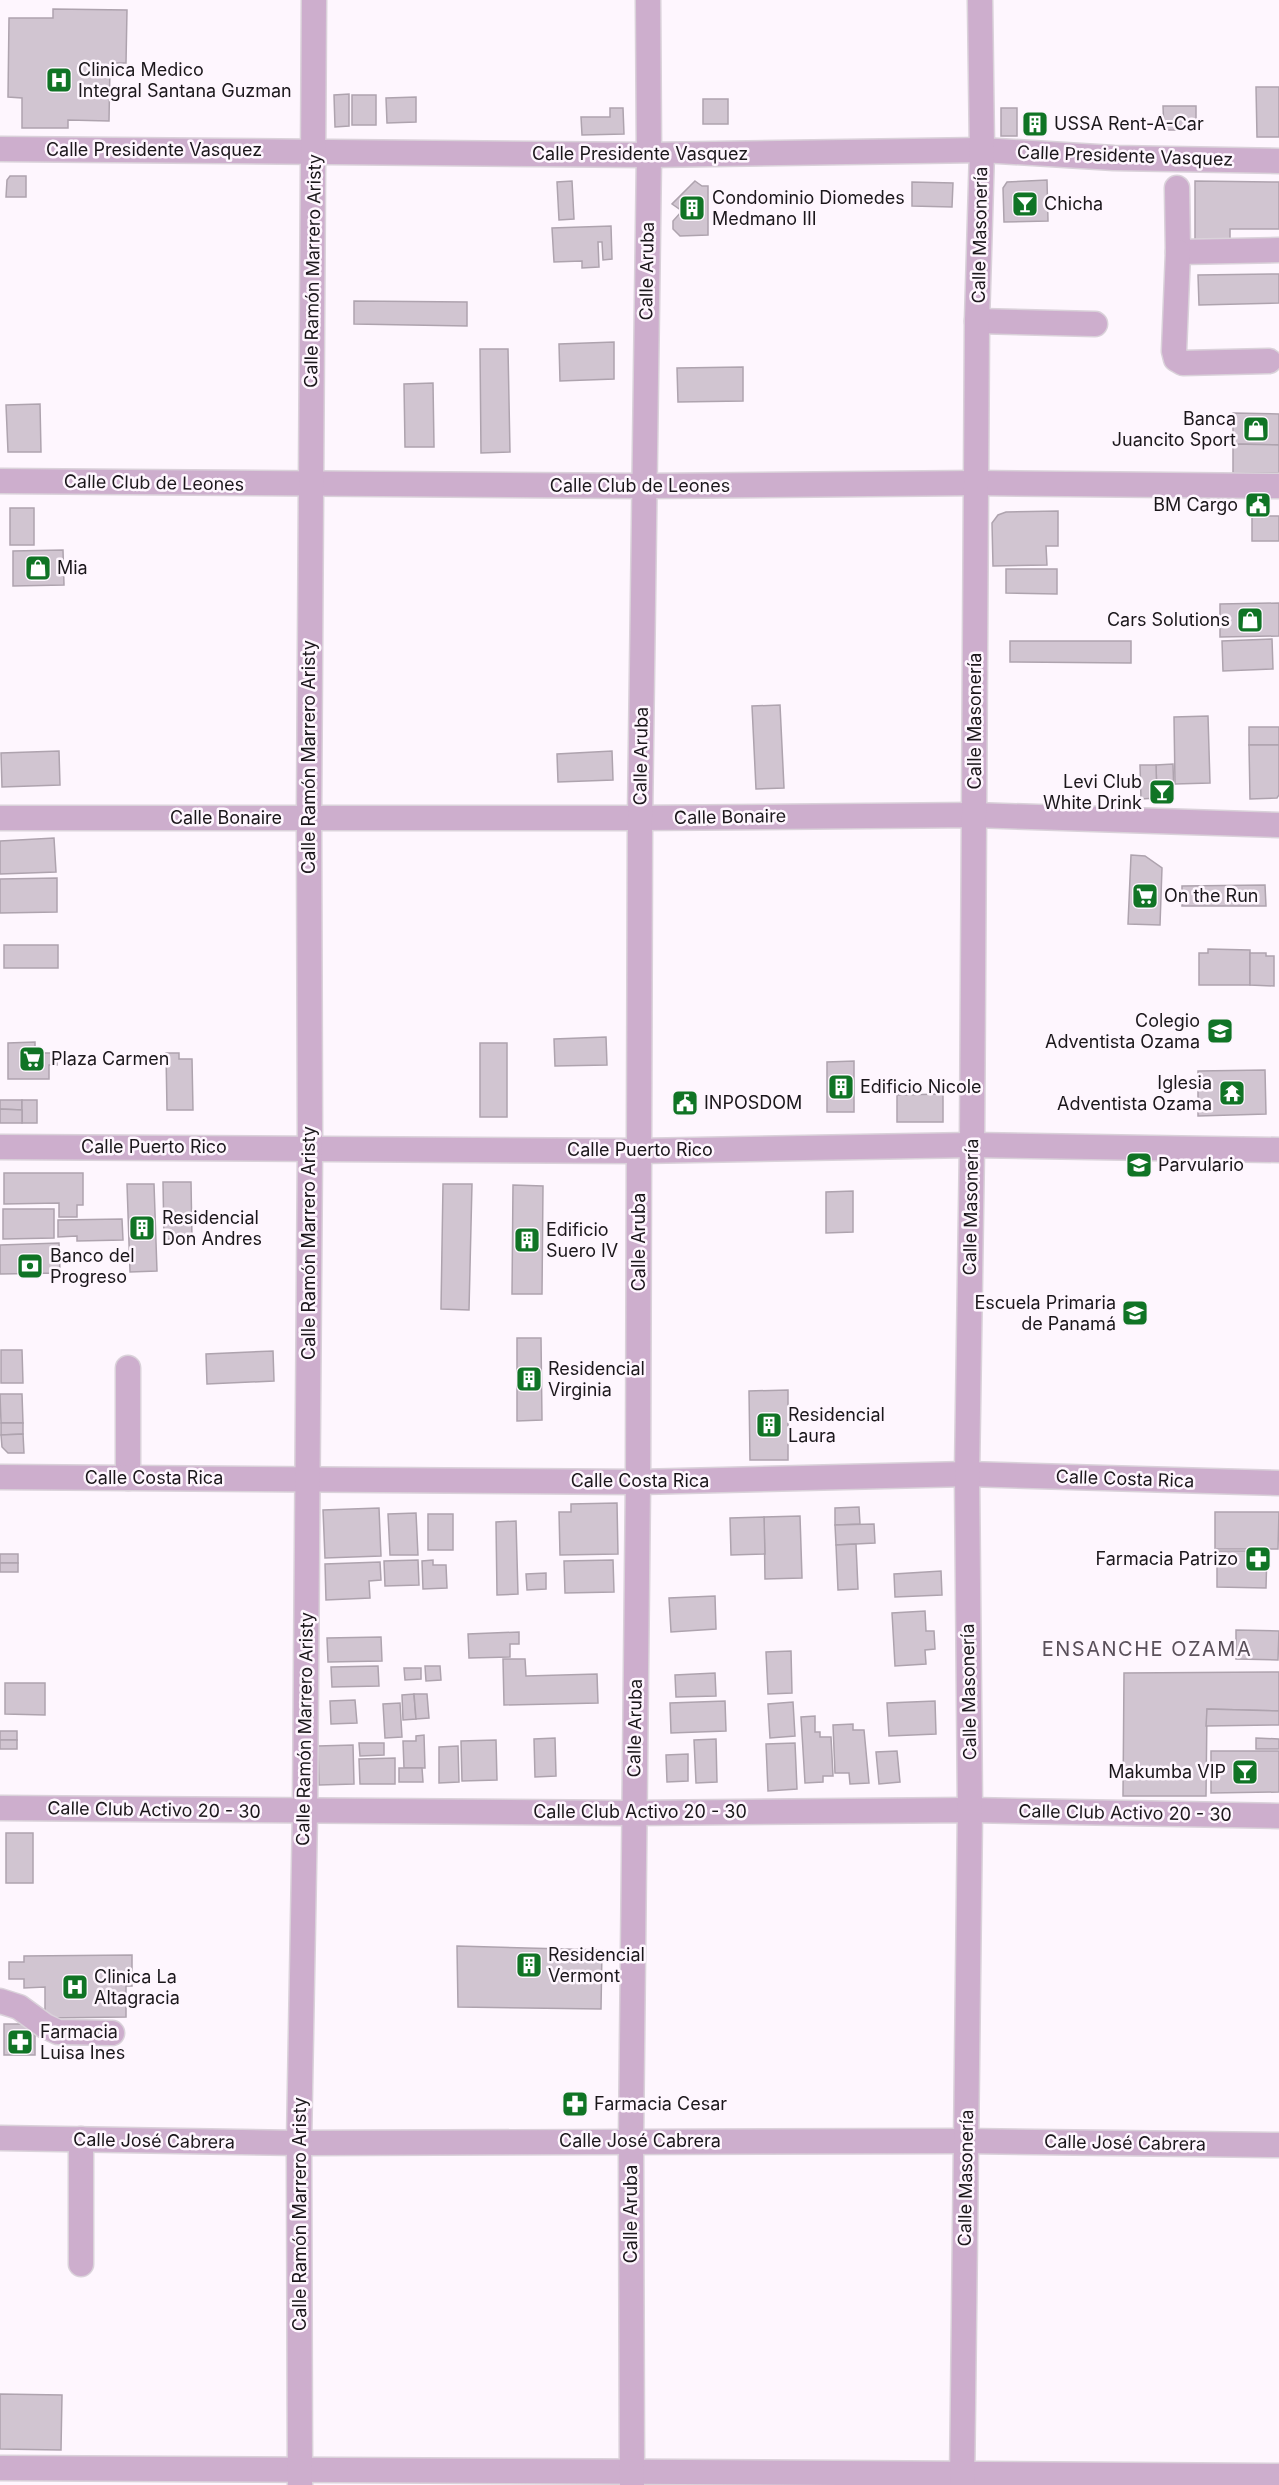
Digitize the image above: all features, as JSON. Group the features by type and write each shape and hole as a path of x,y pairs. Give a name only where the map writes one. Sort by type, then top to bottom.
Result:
{"street":[{"name":"Calle Ramón Marrero Aristy","path":"300,2478 299,2143 305,1811 310,1147 310,485 314,0"},
{"name":"Calle Aruba","path":"632,2479 631,2141 638,1482 640,819 649,155 648,0"},
{"name":"Calle Masonería","path":"962,2479 970,1810 967,1474 972,1145 977,321 982,150 980,0"},
{"name":"Calle Presidente Vasquez","path":"0,149 649,155 982,150 1114,158 1279,160"},
{"path":"1177,188 1178,252 1174,351 1176,359 1183,363 1269,361"},
{"path":"1178,252 1279,250"},
{"path":"977,321 1095,324"},
{"name":"Calle Club de Leones","path":"0,481 310,485 645,486 977,483 1279,486"},
{"name":"Calle Bonaire","path":"0,818 640,819 974,815 1279,825"},
{"name":"Calle Puerto Rico","path":"0,1147 310,1147 639,1151 972,1145 1279,1150"},
{"path":"128,1368 128,1478"},
{"name":"Calle Costa Rica","path":"0,1477 638,1482 967,1474 1279,1483"},
{"name":"Calle Club Activo 20 - 30","path":"0,1808 634,1813 970,1810 1279,1816"},
{"path":"0,2001 19,2007 45,2026 58,2031 112,2033"},
{"name":"Calle José Cabrera","path":"0,2139 299,2143 966,2141 1279,2145"},
{"path":"81,2139 81,2264"},
{"path":"0,2468 300,2478 962,2479 1279,2476"}],"building":[{"name":"Clinica Medico Integral Santana Guzman","path":"53,9 127,10 126,63 110,63 109,121 68,120 68,128 22,128 22,98 8,97 9,18 53,18"},
{"path":"1256,87 1279,87 1279,137 1257,137"},
{"path":"349,94 349,126 335,127 334,95"},
{"path":"352,95 376,95 376,125 352,125"},
{"path":"416,97 416,122 387,123 386,98"},
{"path":"703,99 728,99 728,124 703,124"},
{"path":"1163,106 1196,106 1196,130 1164,130"},
{"path":"610,108 623,108 624,134 582,135 581,117 610,117"},
{"path":"1001,108 1017,108 1017,136 1001,136"},
{"name":"USSA Rent-A-Car","path":"1031,112 1040,112 1040,136 1031,136"},
{"path":"10,176 26,176 26,197 6,197 7,180"},
{"name":"Chicha","path":"1047,180 1048,221 1004,222 1003,188 1007,182"},
{"path":"572,181 574,219 559,220 557,182"},
{"name":"Condominio Diomedes Medmano III","path":"695,181 702,186 708,186 708,235 680,236 673,229 673,221 682,211 672,204"},
{"path":"1195,181 1279,182 1279,229 1230,229 1230,241 1195,240"},
{"path":"912,182 953,183 952,207 912,206"},
{"path":"611,226 612,259 603,260 602,242 598,242 599,267 582,268 582,261 554,262 552,228"},
{"path":"1279,274 1279,303 1199,305 1198,275"},
{"path":"354,301 467,302 467,326 354,324"},
{"path":"614,342 614,379 560,381 559,344"},
{"path":"480,349 508,349 510,452 481,453"},
{"path":"743,367 743,401 678,402 677,368"},
{"path":"433,383 434,447 405,447 404,384"},
{"path":"40,404 41,452 8,452 6,405"},
{"name":"Banca Juancito Sport","path":"1233,413 1279,414 1279,445 1233,444"},
{"path":"1233,444 1279,445 1279,473 1233,473"},
{"path":"10,508 34,508 34,545 10,545"},
{"path":"1058,511 1058,546 1046,546 1047,565 993,566 992,523 998,515 1006,512"},
{"path":"1252,516 1279,516 1279,541 1252,541"},
{"name":"Mia","path":"63,550 64,585 13,586 13,551"},
{"path":"1006,569 1057,569 1057,594 1006,593"},
{"name":"Cars Solutions","path":"1279,603 1279,636 1220,637 1220,604"},
{"path":"1272,639 1273,669 1223,671 1222,641"},
{"path":"1010,641 1131,641 1131,663 1010,662"},
{"path":"780,705 784,788 756,789 752,706"},
{"path":"1208,716 1210,783 1175,784 1174,717"},
{"path":"1249,727 1279,727 1279,745 1249,745"},
{"path":"1249,745 1279,745 1279,795 1277,798 1250,799"},
{"path":"59,751 60,785 2,787 1,753"},
{"path":"612,751 613,780 558,782 557,754"},
{"path":"1173,764 1174,798 1157,798 1156,765"},
{"path":"1140,765 1156,765 1157,798 1141,799"},
{"path":"54,838 56,872 0,874 0,841"},
{"name":"On the Run","path":"1131,855 1145,856 1162,868 1160,925 1128,924"},
{"path":"57,878 57,912 0,913 0,879"},
{"path":"1265,885 1266,906 1182,906 1182,886"},
{"path":"4,945 58,945 58,968 4,968"},
{"name":"On the Run","path":"1208,949 1250,950 1250,985 1199,985 1199,953 1208,953"},
{"path":"1250,953 1266,953 1266,956 1274,956 1274,986 1250,985"},
{"path":"606,1037 607,1065 555,1066 554,1039"},
{"name":"Plaza Carmen","path":"35,1042 35,1053 57,1053 57,1065 49,1065 49,1079 8,1079 8,1043"},
{"path":"480,1043 507,1043 507,1117 480,1117"},
{"path":"166,1053 179,1053 179,1059 192,1059 193,1110 167,1110"},
{"name":"Edificio Nicole","path":"854,1061 854,1112 827,1112 827,1062"},
{"name":"Iglesia Adventista Ozama","path":"1265,1070 1266,1114 1198,1116 1198,1071"},
{"path":"943,1094 943,1122 897,1122 897,1095"},
{"path":"0,1100 22,1100 22,1110 0,1109"},
{"path":"22,1100 37,1100 37,1123 22,1123"},
{"path":"0,1109 22,1110 22,1123 0,1123"},
{"path":"4,1173 83,1173 83,1205 77,1205 77,1217 59,1217 59,1203 4,1204"},
{"path":"163,1182 191,1182 192,1239 164,1239"},
{"name":"Residencial Don Andres","path":"127,1184 154,1184 157,1271 130,1272"},
{"path":"443,1184 472,1184 469,1310 441,1309"},
{"name":"Edificio Suero IV","path":"513,1185 543,1186 542,1294 512,1294"},
{"path":"853,1191 853,1232 826,1233 826,1192"},
{"path":"3,1209 54,1209 54,1238 3,1239"},
{"path":"122,1219 123,1240 77,1241 77,1236 58,1237 58,1220"},
{"name":"Banco del Progreso","path":"59,1243 60,1273 0,1274 0,1245"},
{"name":"Residencial Virginia","path":"517,1338 541,1338 542,1420 517,1421"},
{"path":"1,1350 22,1350 23,1383 1,1383"},
{"path":"273,1351 274,1381 207,1384 206,1354"},
{"name":"Residencial Laura","path":"788,1390 788,1460 750,1460 749,1391"},
{"path":"0,1394 22,1394 23,1423 1,1423"},
{"path":"1,1423 23,1423 23,1434 1,1435"},
{"path":"23,1434 24,1453 8,1453 2,1447 1,1435"},
{"path":"617,1503 618,1554 560,1555 559,1512 571,1512 571,1504"},
{"path":"859,1507 860,1524 835,1525 835,1508"},
{"path":"379,1508 381,1556 325,1558 323,1510"},
{"path":"1215,1512 1279,1512 1278,1549 1215,1549"},
{"path":"416,1513 418,1555 390,1555 388,1514"},
{"path":"428,1514 453,1514 453,1550 428,1550"},
{"path":"800,1516 802,1578 765,1579 764,1517"},
{"path":"764,1517 765,1554 731,1555 730,1518"},
{"path":"516,1521 518,1594 497,1595 496,1522"},
{"path":"874,1524 875,1543 836,1545 835,1525"},
{"path":"856,1544 858,1589 838,1590 836,1545"},
{"path":"1217,1551 1267,1551 1266,1588 1217,1587"},
{"path":"0,1554 18,1554 18,1563 0,1563"},
{"path":"418,1560 419,1585 385,1586 384,1561"},
{"path":"433,1560 433,1565 446,1565 447,1588 423,1589 422,1561"},
{"path":"613,1560 614,1592 565,1593 564,1561"},
{"path":"380,1562 381,1580 369,1581 370,1598 326,1600 325,1564"},
{"path":"0,1563 18,1563 18,1572 0,1572"},
{"path":"941,1571 942,1595 895,1597 894,1574"},
{"path":"546,1573 546,1589 527,1590 526,1574"},
{"path":"715,1596 716,1629 671,1632 669,1598"},
{"path":"925,1611 926,1631 934,1631 935,1649 925,1650 926,1664 895,1666 892,1613"},
{"path":"1236,1630 1279,1631 1278,1660 1236,1659"},
{"path":"519,1632 519,1644 510,1644 510,1657 469,1658 468,1634"},
{"path":"381,1637 382,1661 328,1662 327,1638"},
{"path":"791,1651 792,1693 768,1694 766,1652"},
{"path":"503,1659 525,1659 526,1676 597,1674 598,1703 504,1705"},
{"path":"378,1666 379,1686 332,1687 331,1667"},
{"path":"425,1666 440,1666 441,1680 426,1681"},
{"path":"404,1668 421,1668 421,1679 405,1680"},
{"path":"1279,1672 1279,1711 1207,1709 1206,1796 1123,1796 1124,1673"},
{"path":"715,1673 716,1696 676,1697 675,1675"},
{"path":"5,1683 45,1683 45,1715 5,1714"},
{"path":"414,1694 416,1719 403,1720 402,1695"},
{"path":"414,1694 427,1694 429,1718 416,1719"},
{"path":"355,1700 357,1723 331,1724 330,1701"},
{"path":"725,1701 726,1731 671,1733 670,1703"},
{"path":"935,1701 936,1734 889,1736 887,1703"},
{"path":"793,1702 795,1736 770,1738 768,1704"},
{"path":"400,1703 402,1737 385,1738 383,1704"},
{"path":"1207,1709 1279,1711 1279,1725 1206,1726"},
{"path":"815,1716 815,1732 820,1732 820,1737 831,1737 833,1776 823,1776 823,1782 805,1783 801,1717"},
{"path":"853,1724 853,1730 864,1730 869,1783 850,1784 849,1773 835,1773 833,1725"},
{"path":"0,1731 17,1731 17,1740 0,1740"},
{"path":"424,1735 425,1768 404,1768 403,1741 416,1741 416,1736"},
{"path":"555,1738 556,1776 535,1777 534,1739"},
{"path":"1256,1738 1279,1739 1279,1749 1256,1749"},
{"path":"716,1739 717,1782 696,1783 694,1740"},
{"path":"0,1740 17,1740 17,1749 0,1749"},
{"path":"496,1740 497,1780 462,1781 461,1741"},
{"path":"359,1743 384,1743 384,1755 360,1756"},
{"path":"795,1743 797,1789 768,1791 766,1744"},
{"path":"353,1745 354,1784 319,1785 318,1746"},
{"path":"458,1746 459,1782 439,1783 439,1747"},
{"path":"897,1751 900,1782 879,1784 876,1752"},
{"name":"Makumba VIP","path":"1211,1751 1279,1751 1279,1792 1211,1793"},
{"path":"688,1754 688,1781 667,1782 666,1755"},
{"path":"395,1758 395,1784 360,1784 359,1759"},
{"path":"399,1768 422,1768 423,1782 399,1782"},
{"path":"6,1833 33,1833 33,1883 6,1883"},
{"name":"Residencial Vermont","path":"457,1946 602,1950 601,2009 458,2007"},
{"name":"Clinica La Altagracia","path":"132,1955 132,1986 126,1986 126,2017 45,2018 45,1987 24,1988 24,1979 9,1979 9,1962 24,1962 24,1956"},
{"name":"Farmacia Luisa Ines","path":"4,2024 28,2024 35,2028 35,2055 4,2055"},
{"path":"0,2394 62,2395 61,2450 0,2449"}],"place":[{"name":"Clinica Medico Integral Santana Guzman","path":"59,80"},
{"name":"USSA Rent-A-Car","path":"1035,124"},
{"name":"Chicha","path":"1025,204"},
{"name":"Condominio Diomedes Medmano III","path":"692,208"},
{"name":"Banca Juancito Sport","path":"1256,429"},
{"name":"BM Cargo","path":"1258,505"},
{"name":"Mia","path":"38,568"},
{"name":"Cars Solutions","path":"1250,620"},
{"name":"Levi Club White Drink","path":"1162,792"},
{"name":"On the Run","path":"1145,896"},
{"name":"Colegio Adventista Ozama","path":"1220,1031"},
{"name":"Plaza Carmen","path":"32,1059"},
{"name":"Edificio Nicole","path":"841,1087"},
{"name":"Iglesia Adventista Ozama","path":"1232,1093"},
{"name":"INPOSDOM","path":"685,1103"},
{"name":"Parvulario","path":"1139,1165"},
{"name":"Residencial Don Andres","path":"142,1228"},
{"name":"Edificio Suero IV","path":"527,1240"},
{"name":"Banco del Progreso","path":"30,1266"},
{"name":"Escuela Primaria de Panamá","path":"1135,1313"},
{"name":"Residencial Virginia","path":"529,1379"},
{"name":"Residencial Laura","path":"769,1425"},
{"name":"Farmacia Patrizo","path":"1258,1559"},
{"name":"Makumba VIP","path":"1245,1772"},
{"name":"Residencial Vermont","path":"529,1965"},
{"name":"Clinica La Altagracia","path":"75,1987"},
{"name":"Farmacia Luisa Ines","path":"20,2042"},
{"name":"Farmacia Cesar","path":"575,2104"}],"district":[{"name":"ENSANCHE OZAMA","path":"1147,1649"}]}
